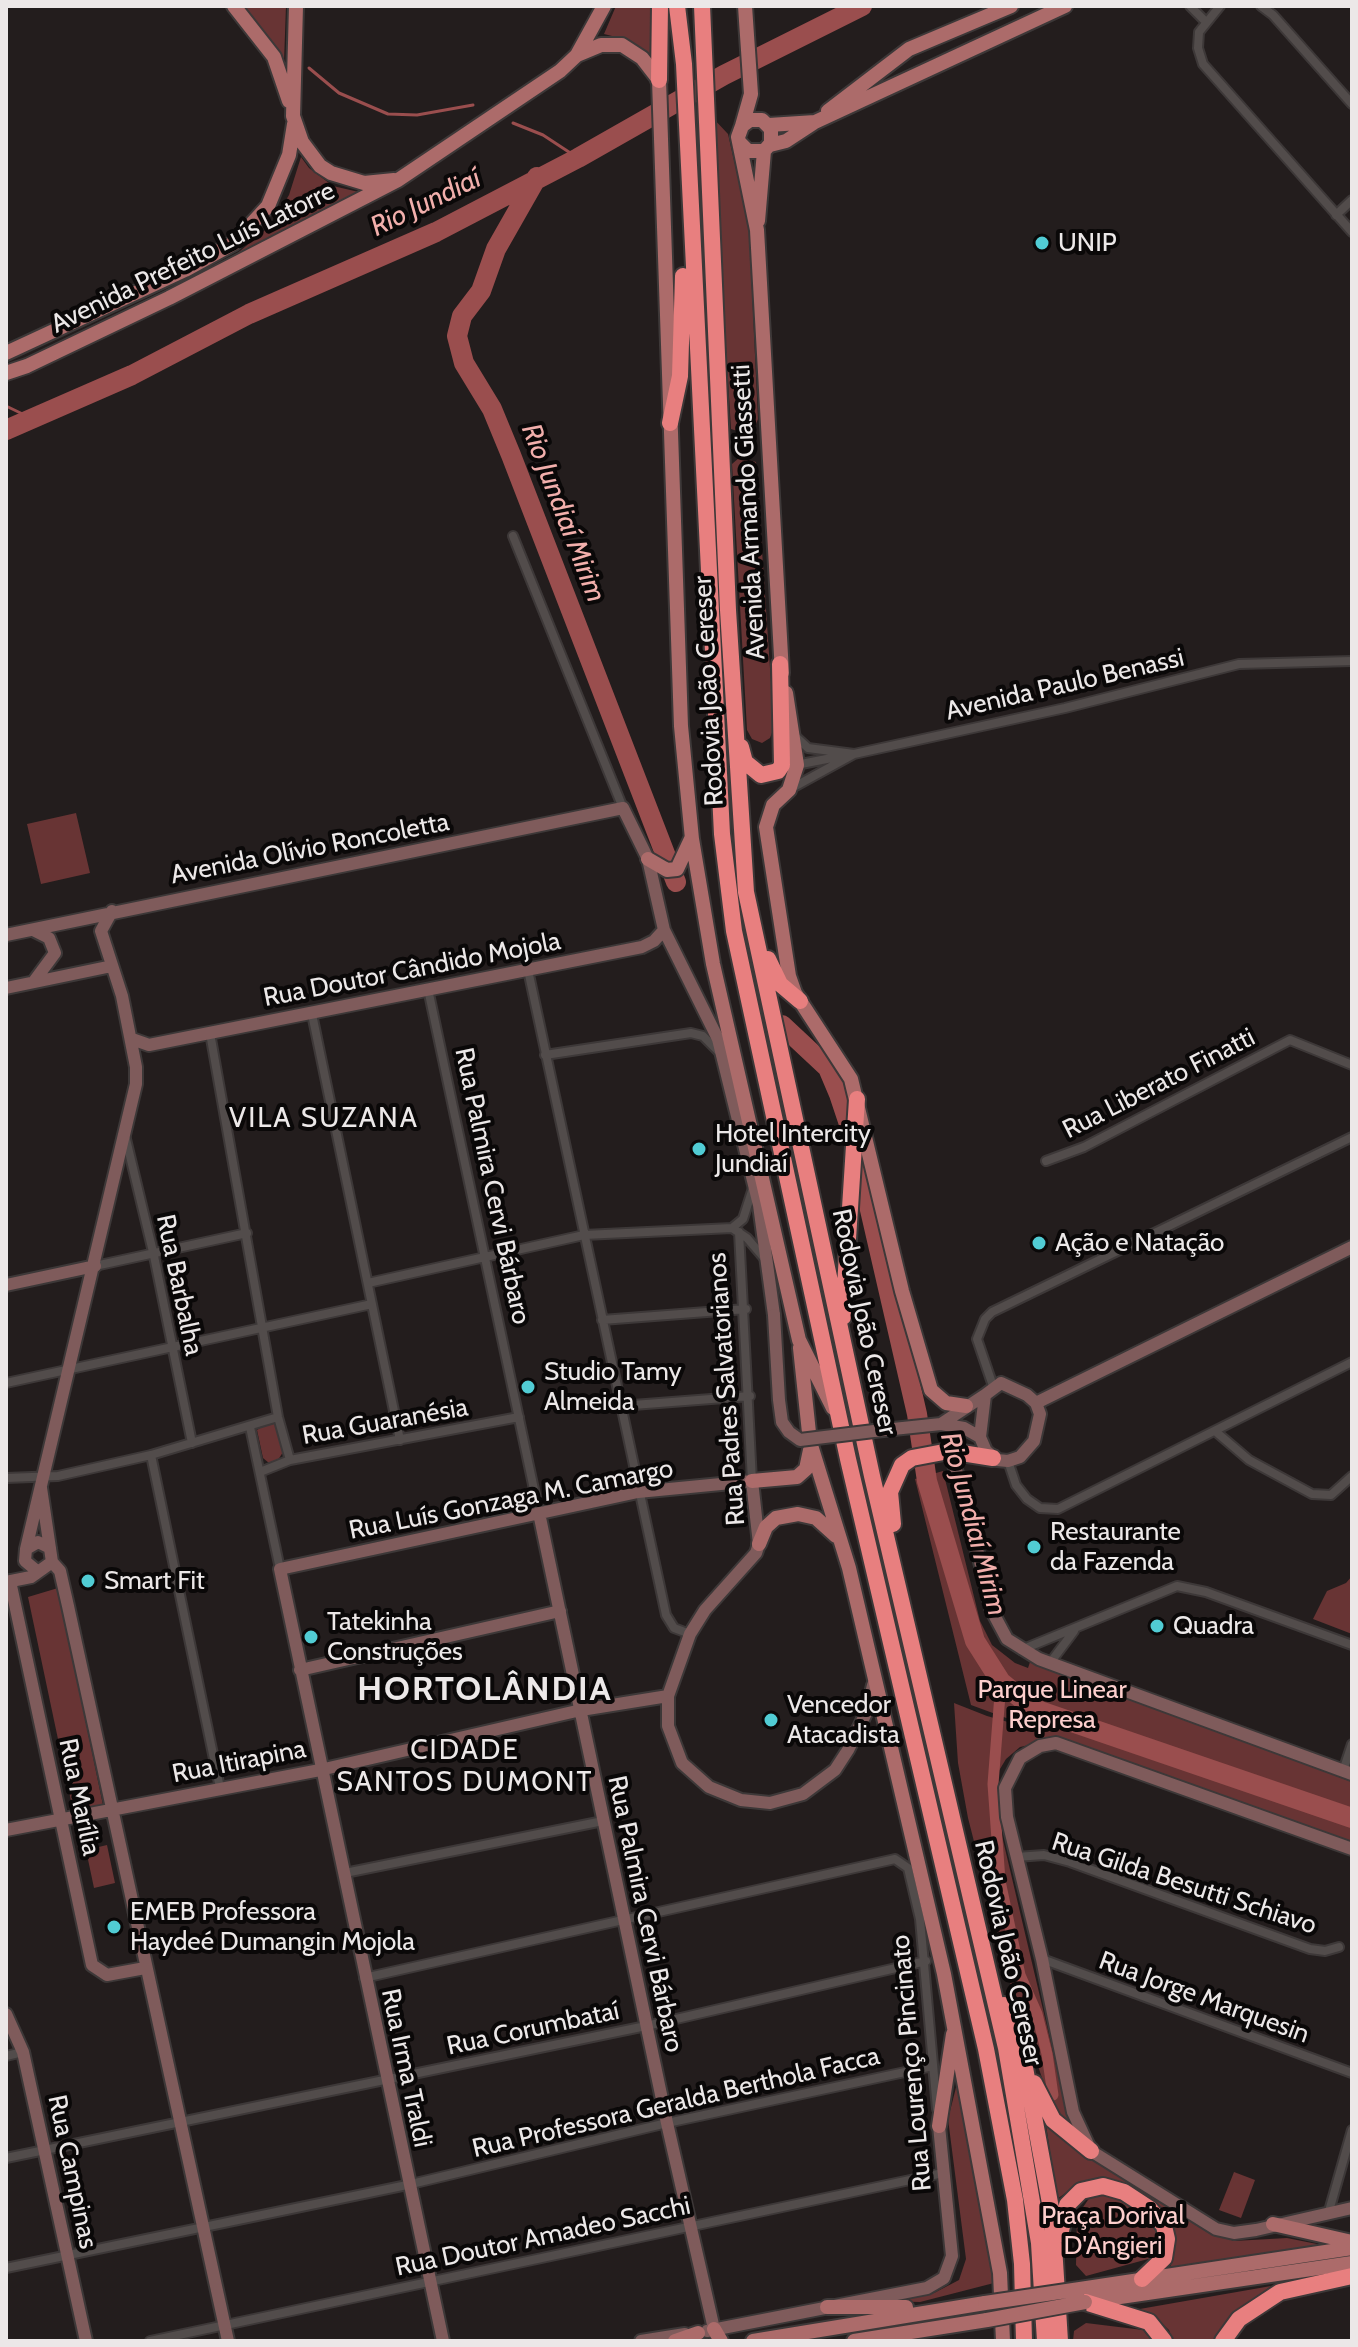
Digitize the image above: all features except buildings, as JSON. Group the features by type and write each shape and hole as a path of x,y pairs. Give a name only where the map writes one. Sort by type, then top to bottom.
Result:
{"highway":[{"path":"659,80 660,6"},
{"name":"Rodovia João Cereser","path":"677,6 684,64 685,143 722,834 741,977 986,2049 1015,2200 1022,2264 1024,2341"},
{"name":"Rodovia João Cereser","path":"702,6 706,141 746,892 842,1337 986,1959 1030,2176 1043,2280 1045,2341"},
{"path":"670,423 680,376 688,195"},
{"path":"734,702 738,740 752,771 770,775 790,765 780,664"},
{"path":"746,892 771,969 785,991 800,1001"},
{"path":"842,1337 857,1107"},
{"path":"915,1660 890,1501 896,1476 912,1458 944,1451 1001,1459"},
{"path":"986,1959 1053,2120 1091,2151"},
{"path":"1021,2046 1057,2256 1060,2341"},
{"path":"1057,2256 1067,2205 1081,2191 1103,2186 1124,2192 1150,2209 1164,2226 1167,2239 1164,2258 1142,2279"},
{"path":"1223,2341 1239,2319 1271,2296 1352,2276"},
{"path":"1083,2295 1149,2322 1164,2341"}],"main road":[{"path":"234,6 274,57 294,120 310,155 331,173 364,183 398,180"},
{"name":"Avenida Prefeito Luís Latorre","path":"6,353 185,270 234,243 268,206 289,155 294,120 296,6"},
{"path":"577,55 604,6"},
{"path":"745,9 751,92 740,143 748,151 786,141 909,49 1011,6"},
{"path":"742,126 756,119 768,124 815,122 1065,6"},
{"path":"577,55 601,45 622,45 642,58 659,80 681,726 689,844 713,964 799,1340 810,1442 810,1459 797,1477 752,1481"},
{"path":"909,49 904,66 913,73 922,73"},
{"name":"Avenida Prefeito Luís Latorre","path":"6,373 169,298 398,180 536,91 577,55"},
{"path":"751,92 772,133 767,148"},
{"name":"Avenida Armando Giassetti","path":"740,143 740,161 757,230 778,559 780,664 794,734 789,790 773,805 766,827 785,962 800,1001 851,1079 898,1272 931,1390 946,1403 966,1406"},
{"name":"Avenida Armando Giassetti","path":"757,230 767,148"},
{"path":"653,862 667,870 677,869 689,844"},
{"path":"799,1340 841,1424"},
{"path":"810,1442 840,1541 917,1845 955,2026 1000,2273 1003,2341"},
{"path":"759,1544 766,1527 776,1518 798,1514 816,1518 840,1541"},
{"path":"939,2126 955,2026"},
{"path":"1273,2224 1352,2245"},
{"path":"854,2341 987,2320 1142,2279 1352,2245"},
{"path":"753,2341 946,2307 1083,2295 1352,2263"},
{"path":"827,2307 946,2307"},
{"path":"675,2341 698,2333"}],"street":[{"path":"1190,6 1205,21"},
{"path":"1220,6 1205,21 1198,48 1203,64 1352,232"},
{"path":"1261,6 1352,104"},
{"path":"1336,215 1352,200"},
{"path":"513,536 623,808 653,862 664,930 698,992 718,1039 754,1186 774,1315 782,1422 800,1440 938,1425 964,1428 980,1437"},
{"name":"Avenida Paulo Benassi","path":"794,734 808,748 854,754 1065,708 1239,664 1352,661"},
{"path":"790,765 854,754"},
{"path":"789,790 811,774 854,754"},
{"name":"Avenida Olívio Roncoletta","path":"6,935 623,808"},
{"path":"112,911 101,931 122,996 136,1067"},
{"path":"30,930 49,938 55,953 35,980"},
{"name":"Rua Doutor Cândido Mojola","path":"149,1045 642,947 654,941 664,930"},
{"path":"6,988 112,966"},
{"path":"528,970 666,1615 674,1628 690,1634"},
{"name":"Rua Palmira Cervi Bárbaro","path":"428,989 646,2026 690,2227 718,2335"},
{"path":"312,1014 400,1440"},
{"path":"210,1033 278,1417 290,1460"},
{"path":"545,1055 691,1033 703,1036 721,1054"},
{"path":"132,1039 149,1045"},
{"name":"Rua Liberato Finatti","path":"1046,1161 1084,1147 1290,1040 1352,1065"},
{"path":"37,1571 30,1568 25,1553 125,1135 136,1067 143,1050 149,1045"},
{"name":"Rua Barbalha","path":"125,1135 154,1256 192,1443"},
{"path":"1352,1137 992,1312 985,1319 977,1339 989,1390 980,1437 986,1451 1001,1459 1016,1485 1033,1505 1058,1509 1352,1362"},
{"path":"735,1230 743,1219 754,1186"},
{"path":"368,1283 584,1235 735,1230 766,1262"},
{"name":"Rua Padres Salvatorianos","path":"735,1230 746,1309 752,1481 759,1544"},
{"path":"6,1285 154,1256 247,1233"},
{"path":"1036,1403 1352,1247"},
{"path":"6,1383 372,1304"},
{"path":"602,1320 746,1309"},
{"path":"938,1425 1001,1383 1014,1387 1036,1403 1039,1428 1034,1441 1020,1457 1001,1459"},
{"path":"620,1406 750,1396"},
{"path":"6,1478 41,1480 151,1455 278,1417"},
{"name":"Rua Guaranésia","path":"260,1472 290,1460 519,1417"},
{"name":"Rua Irma Traldi","path":"250,1427 320,1770 345,1873 407,2185 443,2341"},
{"path":"1215,1431 1233,1449 1312,1494 1331,1495 1352,1476"},
{"path":"944,1451 962,1487 992,1611 1007,1639 1021,1650 1347,1772 1352,1744"},
{"path":"151,1455 220,1788"},
{"path":"962,1487 971,1455"},
{"path":"41,1480 52,1562 60,1571 68,1606 228,2341"},
{"name":"Rua Luís Gonzaga M. Camargo","path":"280,1569 638,1492 752,1481"},
{"path":"8,1581 25,1553 38,1542 50,1548"},
{"path":"759,1544 748,1565 705,1610 690,1634 668,1696 668,1726 682,1763 709,1787 757,1803 787,1800 818,1785 835,1770 859,1731 872,1696 874,1673"},
{"path":"8,1581 31,1577 52,1562"},
{"name":"Rua Marília","path":"8,1581 92,1965 107,1975 145,1968"},
{"path":"1021,1650 1075,1631 1124,1605 1177,1586 1206,1592 1352,1645"},
{"path":"300,1670 560,1611"},
{"path":"1050,1663 1075,1631"},
{"name":"Rua Itirapina","path":"6,1830 320,1770 581,1710 668,1696"},
{"path":"1352,1849 1065,1745 1040,1746 1020,1758 1011,1771 1005,1797 1073,2112 1091,2151 1216,2229 1234,2233 1352,2208"},
{"path":"345,1873 603,1821"},
{"name":"Rua Gilda Besutti Schiavo","path":"1016,1857 1044,1855 1070,1862 1310,1949 1325,1951 1339,1947"},
{"name":"Rua Lourenço Pincinato","path":"625,1920 887,1860 902,1861 908,1868 926,1961 952,2256 944,2278 927,2288 827,2307"},
{"path":"364,1978 625,1920"},
{"name":"Rua Jorge Marquesin","path":"1042,1959 1352,2073"},
{"name":"Rua Corumbataí","path":"6,2158 646,2026 926,1961"},
{"name":"Rua Campinas","path":"6,2014 23,2052 86,2341"},
{"path":"6,2056 23,2052"},
{"name":"Rua Professora Geralda Berthola Facca","path":"6,2268 407,2185 667,2123 933,2066"},
{"path":"1329,2211 1352,2130"},
{"name":"Rua Doutor Amadeo Sacchi","path":"150,2341 943,2173"},
{"path":"641,2341 698,2333 718,2335 827,2307"}],"green space":[{"path":"241,6 286,6 284,62 281,63 262,30"},
{"path":"616,6 652,6 652,57 628,40 604,34"},
{"path":"712,117 728,134 749,226 758,419 753,432 747,434 731,429"},
{"path":"301,157 309,168 333,186 363,193 227,262 271,225 289,195"},
{"path":"740,457 756,462 774,727 770,738 762,743 752,739 747,730 732,464"},
{"path":"76,813 90,873 41,884 27,824"},
{"path":"269,1422 276,1424 283,1452 278,1460 269,1463 263,1458 257,1430"},
{"name":"Parque Linear Represa","path":"943,1471 980,1621 992,1645 1015,1663 1028,1668 1031,1659 1352,1782 1352,1848 1048,1741 1020,1747 1006,1759 997,1774 998,1819 1071,2128 1054,2113 1012,1990 968,1818 958,1763 954,1703 987,1716 1008,1722 1009,1719 971,1705 915,1479"},
{"path":"1352,1576 1352,1634 1313,1619 1327,1591 1346,1583"},
{"path":"58,1588 103,1805 74,1815 28,1597"},
{"path":"107,1845 115,1883 94,1888 86,1850"},
{"path":"962,2064 994,2283 920,2302 882,2301 934,2293 959,2280 966,2259 948,2119"},
{"path":"1045,2118 1061,2137 1204,2230 1234,2241 1287,2238 1317,2244 1319,2248 1170,2269 1175,2247 1171,2226 1134,2191 1111,2180 1080,2183 1057,2199"},
{"path":"1234,2172 1255,2180 1241,2218 1219,2210"},
{"name":"Praça Dorival D'Angieri","path":"1102,2192 1115,2194 1160,2222 1159,2256 1086,2276 1076,2265 1077,2216 1090,2197"},
{"path":"1271,2286 1234,2314 1214,2341 1173,2341 1169,2330 1154,2316 1134,2310"},
{"path":"1086,2323 1143,2330 1152,2341 1073,2341 1074,2331"}],"waterway":[{"name":"Rio Jundiaí","path":"6,430 132,375 249,314 436,232 578,158 724,75 862,6"},
{"path":"309,68 339,93 388,114 417,115 473,105"},
{"path":"513,123 543,135 578,158"},
{"name":"Rio Jundiaí Mirim","path":"537,177 496,249 481,291 462,316 457,336 464,363 492,409 511,455 676,882"},
{"path":"6,406 33,419"},
{"name":"Rio Jundiaí Mirim","path":"782,1025 828,1068 839,1094 853,1136 917,1414 927,1481 975,1641 1001,1682 1034,1709 1352,1818"},
{"path":"1001,1682 993,1784 1000,1881 1020,1975 1037,2014 1047,2054 1053,2095"}],"place":[{"name":"UNIP","path":"1042,243"},
{"name":"Hotel Intercity Jundiaí","path":"699,1149"},
{"name":"Ação e Natação","path":"1039,1243"},
{"name":"Studio Tamy Almeida","path":"528,1387"},
{"name":"Restaurante da Fazenda","path":"1034,1547"},
{"name":"Smart Fit","path":"88,1581"},
{"name":"Quadra","path":"1157,1626"},
{"name":"Tatekinha Construções","path":"311,1637"},
{"name":"Vencedor Atacadista","path":"771,1720"},
{"name":"EMEB Professora Haydeé Dumangin Mojola","path":"114,1927"}],"district":[{"name":"VILA SUZANA","path":"324,1119"},
{"name":"HORTOLÂNDIA","path":"485,1690"},
{"name":"CIDADE SANTOS DUMONT","path":"465,1767"}]}
